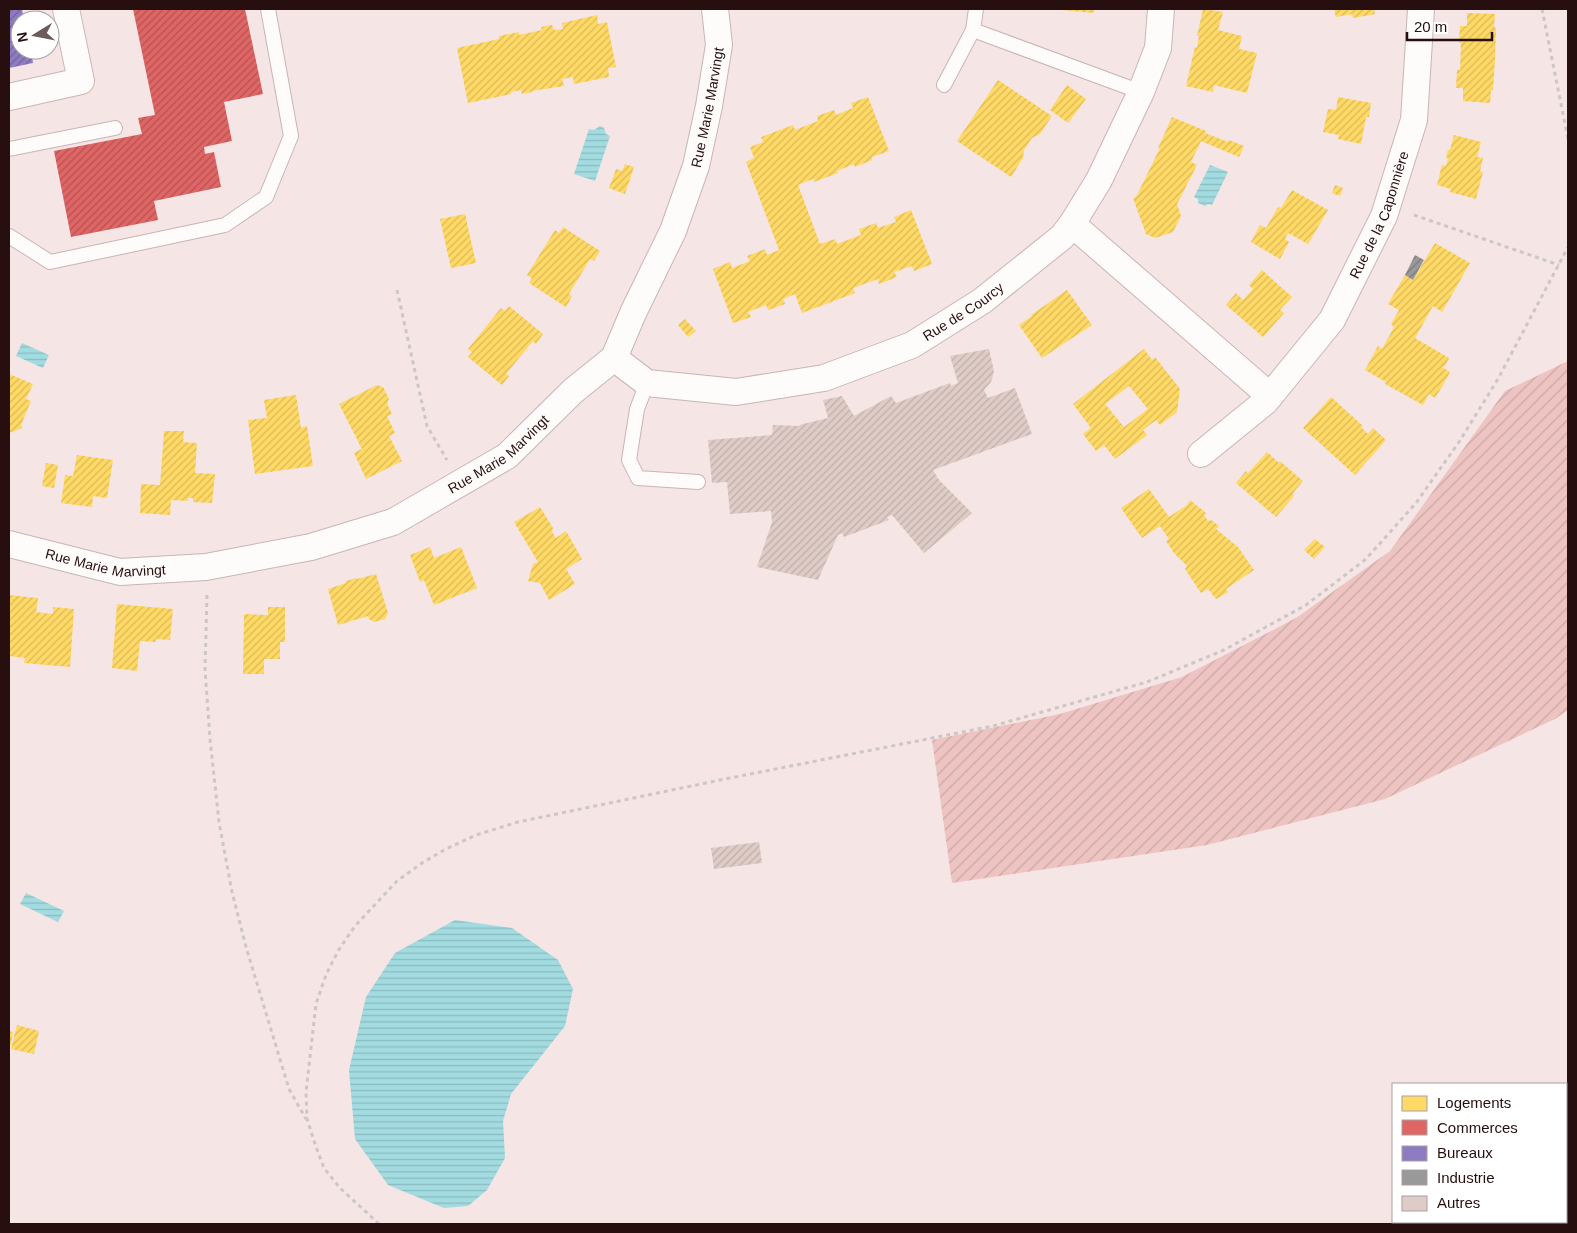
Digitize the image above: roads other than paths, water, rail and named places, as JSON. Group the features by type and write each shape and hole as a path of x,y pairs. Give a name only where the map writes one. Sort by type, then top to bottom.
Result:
{"street":[{"path":"9,97 81,81 66,9"},
{"name":"Rue Marie Marvingt","path":"9,544 120,572 206,568 311,547 393,522 507,456 573,391 614,358 633,313 673,231 696,166 710,106 718,45 715,9"},
{"name":"Rue de Courcy","path":"647,383 736,392 824,378 912,345 982,301 1062,237 1099,180 1141,92 1158,48 1161,9"},
{"name":"Rue de la Caponnière","path":"1201,454 1265,402 1332,320 1384,216 1414,120 1420,9"},
{"path":"1072,224 1270,396"},
{"path":"614,358 647,383"}],"lane":[{"path":"9,236 50,262 225,226 266,197 290,136 268,9"},
{"path":"944,85 973,30 976,9"},
{"path":"973,30 1141,92"},
{"path":"9,148 115,128"},
{"path":"647,383 637,409 629,460 638,478 698,482"}],"water":[{"path":"600,126 610,136 595,181 574,174 589,129 594,130"},
{"path":"1210,165 1228,172 1212,205 1208,204 1205,206 1198,203 1198,199 1194,197"},
{"path":"22,343 49,355 43,368 16,356"},
{"path":"26,893 64,911 58,922 20,904"},
{"path":"455,920 512,928 558,960 573,989 565,1026 511,1094 503,1121 505,1158 487,1190 468,1206 444,1208 388,1185 355,1139 349,1070 366,997 395,953"}]}
